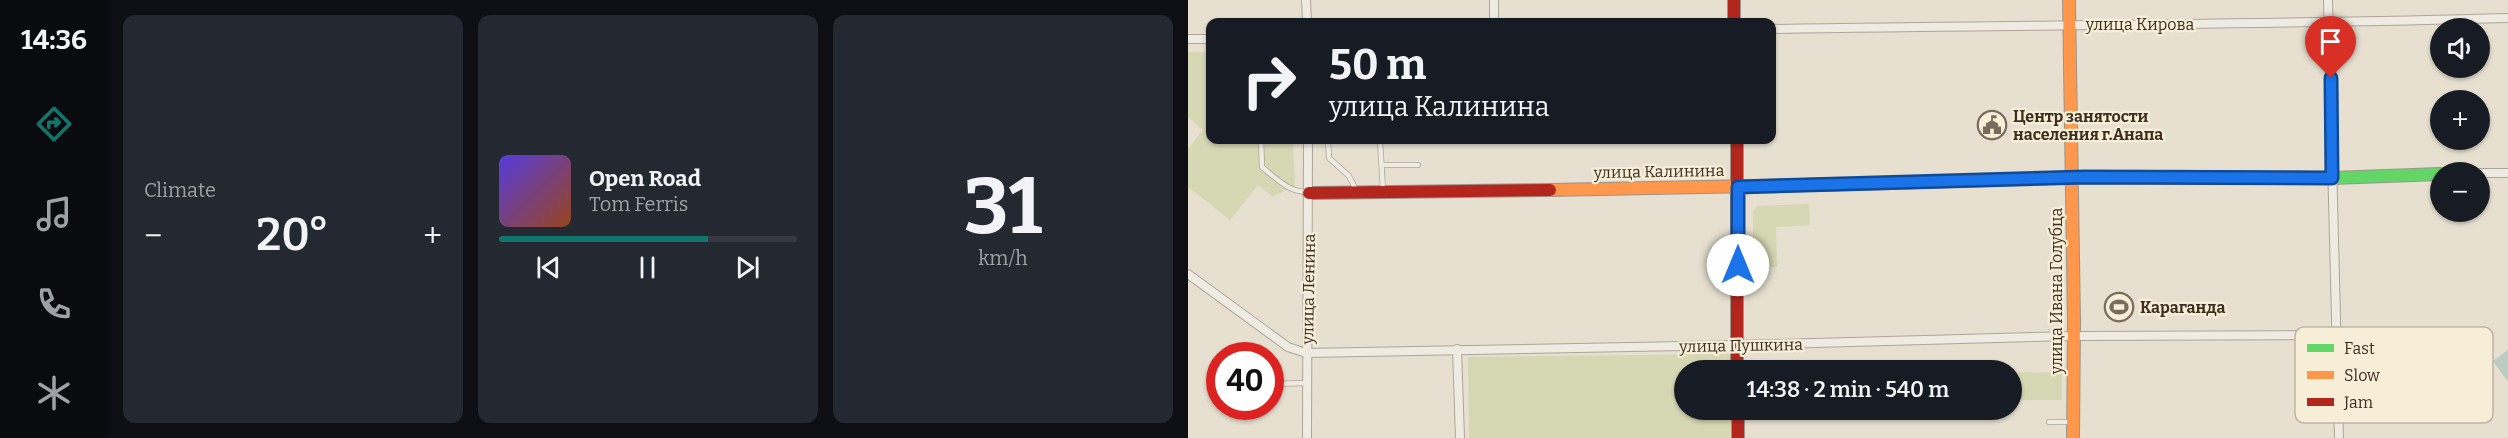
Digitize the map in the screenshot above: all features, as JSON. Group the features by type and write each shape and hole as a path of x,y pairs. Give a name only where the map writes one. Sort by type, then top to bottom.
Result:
{"street":[{"path":"1306,0 1307,18"},
{"path":"1494,0 1494,18"},
{"path":"1734,0 1734,18"},
{"name":"улица Ивана Голубца","path":"2069,0 2073,438"},
{"path":"2328,0 2336,327"},
{"name":"улица Кирова","path":"1776,29 2329,23 2508,18"},
{"path":"1188,39 1206,39"},
{"name":"улица Ленина","path":"1307,438 1308,144"},
{"path":"1737,144 1737,360"},
{"path":"2490,173 2508,173"},
{"name":"улица Калинина","path":"1309,193 1738,187 2072,177 2332,178 2430,174"},
{"name":"улица Пушкина","path":"1188,274 1288,348 1306,353 2073,336 2295,335"},
{"path":"1457,349 1460,438"},
{"path":"1738,420 1738,438"},
{"path":"2339,423 2339,438"}],"lane":[{"path":"1261,144 1262,167 1286,188 1309,193"},
{"path":"1328,144 1329,158 1349,176 1357,192"},
{"path":"1380,144 1383,191"},
{"path":"1382,165 1418,165"},
{"path":"1284,384 1307,383"},
{"path":"2049,422 2073,422"}],"green space":[{"path":"1188,52 1206,52 1206,144 1293,144 1295,188 1273,197 1258,185 1230,220 1188,187 1188,149 1203,130 1188,117"},
{"path":"1809,204 1810,225 1776,227 1777,267 1753,267 1753,211 1757,206"},
{"path":"1730,354 1730,360 1674,360 1674,420 1731,420 1731,438 1469,438 1468,357"},
{"path":"2022,372 2062,373 2062,400 2022,400"}],"shaded area":[{"path":"2508,350 2508,382 2493,361"}],"traffic: fast":[{"path":"2222,178 2332,178 2430,174"}],"traffic: slow":[{"path":"2069,0 2074,322 2073,438"},
{"path":"1550,190 1855,184"}],"traffic: jam":[{"path":"1734,0 1734,18"},
{"path":"1737,144 1737,360"},
{"path":"1855,184 2085,177 2222,178"},
{"path":"1309,193 1550,190"},
{"path":"1738,420 1738,438"}],"place":[{"name":"Центр занятости населения г.Анапа","path":"1992,125"},
{"name":"Караганда","path":"2119,307"}],"route":[{"path":"1738,265 1738,187 2085,177 2332,178 2331,78"}]}
